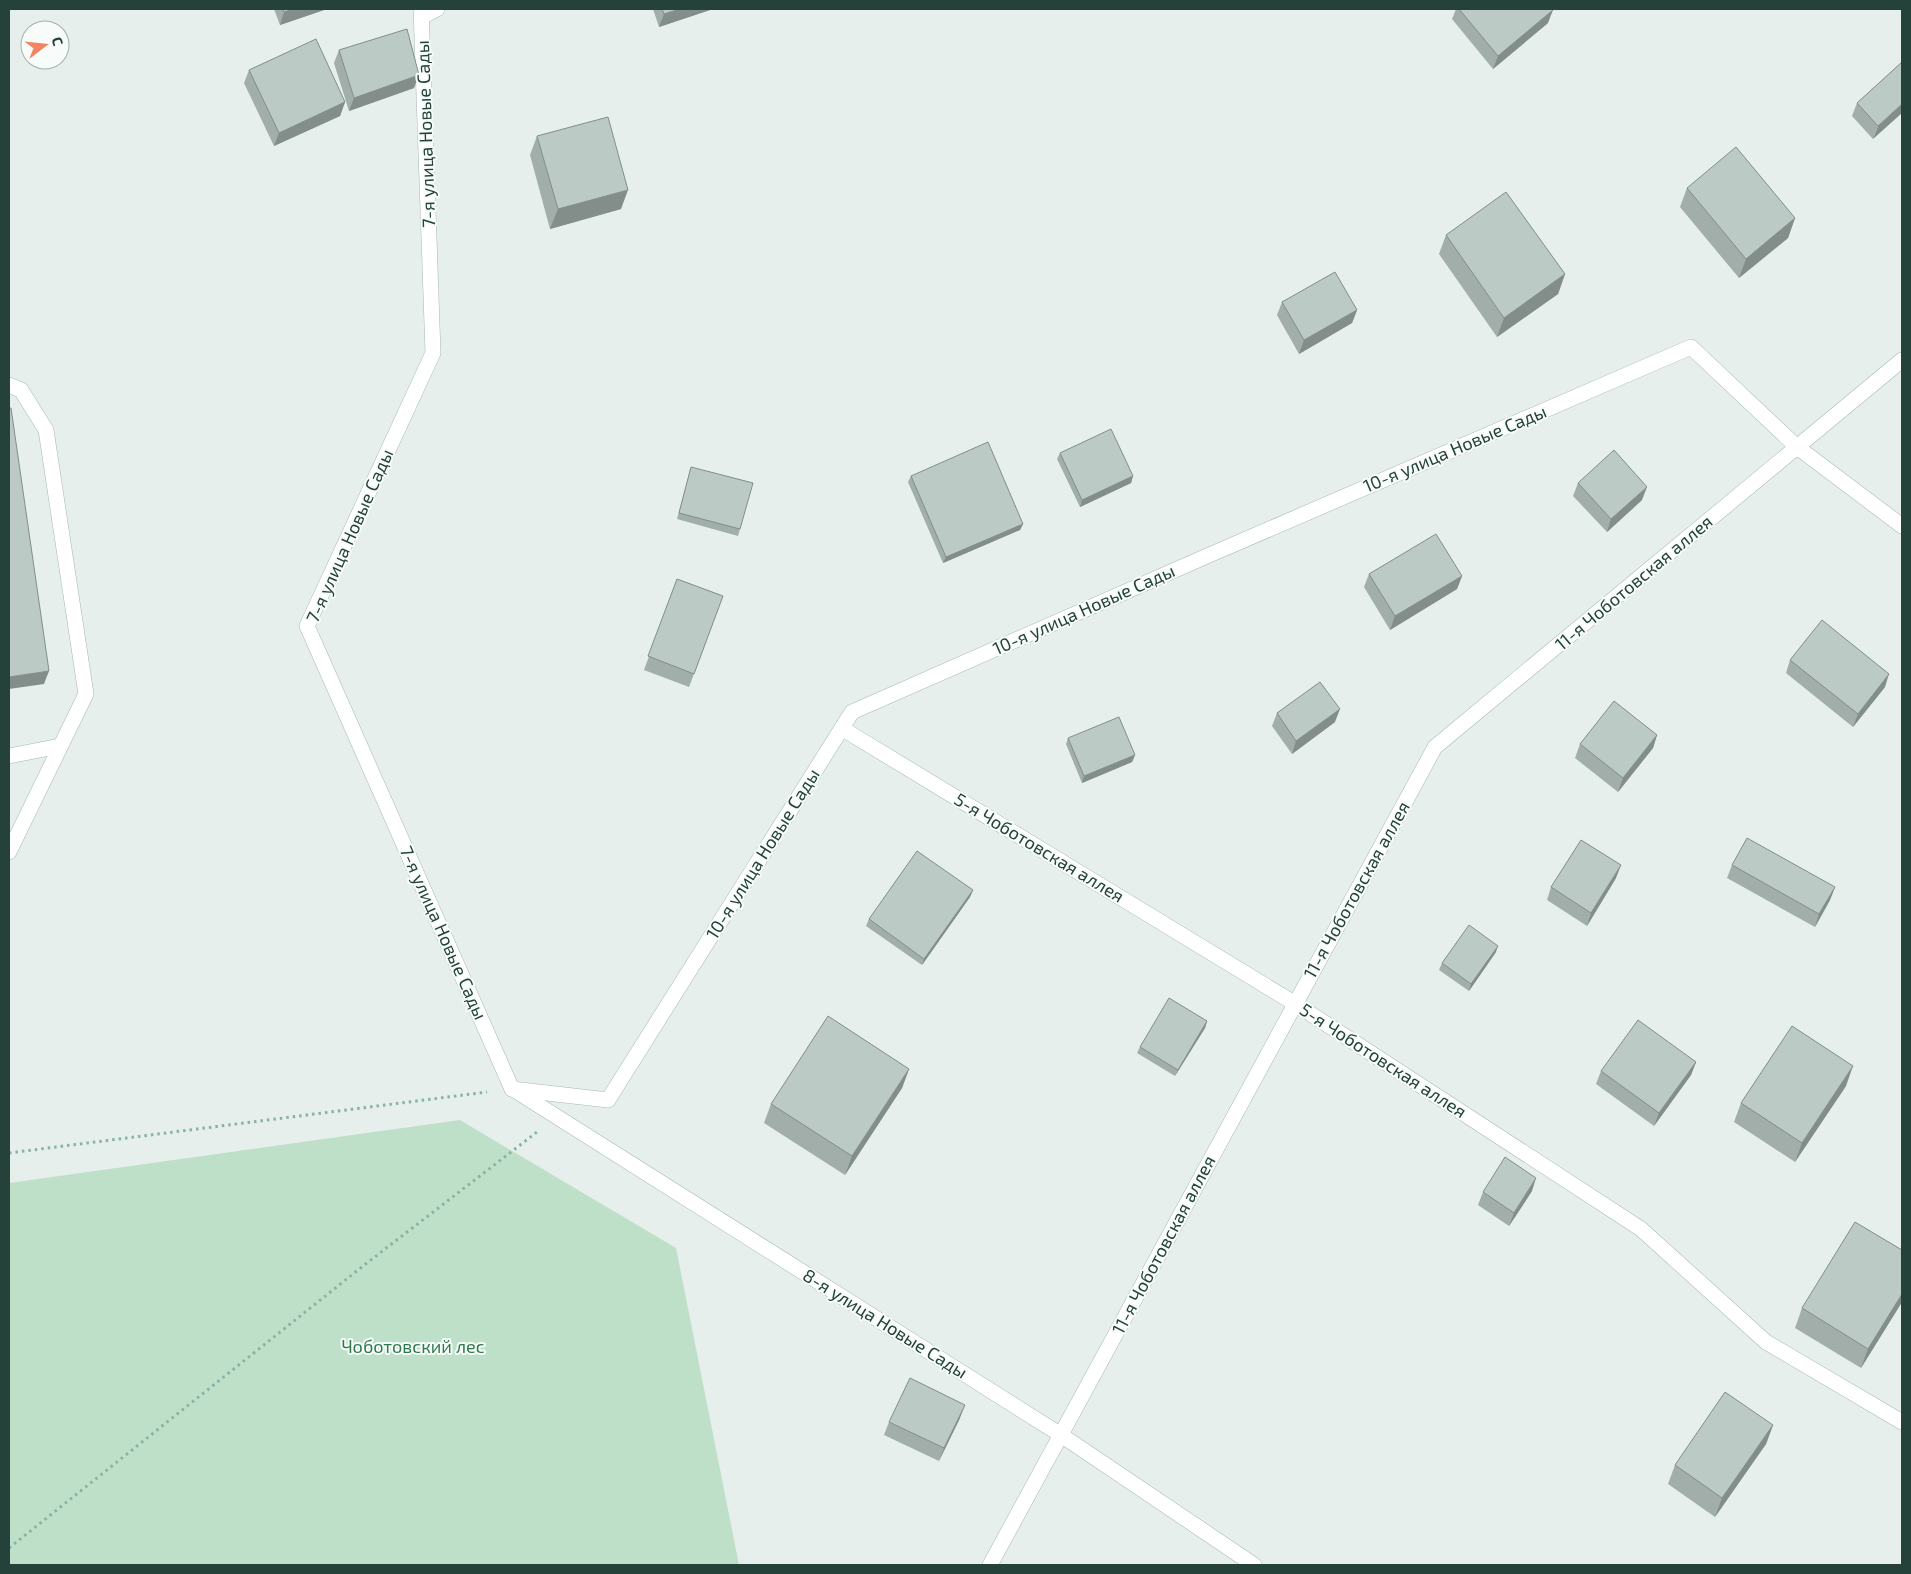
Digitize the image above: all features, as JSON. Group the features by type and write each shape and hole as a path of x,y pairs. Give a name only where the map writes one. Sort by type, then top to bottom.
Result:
{"street":[{"path":"422,13 437,9"},
{"name":"7-я улица Новые Сады","path":"422,13 433,353 307,626 512,1089"},
{"name":"10-я улица Новые Сады","path":"512,1089 608,1100 852,712 1691,347 1797,447"},
{"name":"11-я Чоботовская аллея","path":"990,1565 1294,1003 1435,747 1902,360"},
{"path":"9,385 22,390 46,430 86,694 9,852"},
{"path":"1797,447 1902,526"},
{"name":"5-я Чоботовская аллея","path":"842,729 1294,1003 1641,1229 1766,1342 1902,1422"},
{"path":"9,756 60,746"},
{"name":"8-я улица Новые Сады","path":"512,1089 1061,1435 1254,1565"}],"path":[{"path":"9,1153 512,1089"},
{"path":"9,1548 363,1266 556,1117"}],"green space":[{"name":"Чоботовский лес","path":"460,1120 676,1248 739,1565 9,1565 9,1183"}],"building":[{"path":"283,9 294,9 284,12"},
{"path":"662,9 680,9 664,14"},
{"path":"1459,9 1551,9 1553,10 1498,56"},
{"path":"407,29 419,75 354,98 339,50"},
{"path":"316,39 345,102 279,133 249,70"},
{"path":"1902,62 1902,104 1878,126 1857,103"},
{"path":"608,117 628,190 558,209 537,136"},
{"path":"1736,147 1795,218 1746,259 1687,188"},
{"path":"1506,192 1565,274 1504,318 1446,235"},
{"path":"1335,272 1357,310 1304,340 1282,302"},
{"path":"9,408 11,408 49,671 9,677"},
{"path":"1111,429 1133,476 1082,500 1060,453"},
{"path":"988,442 1023,524 946,557 911,476"},
{"path":"1614,450 1647,487 1611,519 1578,483"},
{"path":"691,467 753,483 740,529 679,513"},
{"path":"1436,534 1462,576 1395,616 1369,574"},
{"path":"677,579 723,596 694,674 648,656"},
{"path":"1822,620 1889,674 1858,714 1790,660"},
{"path":"1320,682 1340,709 1296,741 1277,713"},
{"path":"1614,701 1657,735 1623,778 1580,744"},
{"path":"1119,717 1135,755 1084,776 1068,738"},
{"path":"1747,838 1835,887 1819,914 1732,865"},
{"path":"1581,840 1621,865 1591,913 1551,887"},
{"path":"917,851 973,890 924,959 869,919"},
{"path":"1469,925 1498,946 1471,984 1442,963"},
{"path":"1169,998 1207,1021 1178,1070 1140,1047"},
{"path":"828,1016 909,1069 852,1156 771,1104"},
{"path":"1638,1020 1696,1062 1659,1113 1601,1071"},
{"path":"1792,1026 1853,1066 1802,1143 1741,1103"},
{"path":"1505,1157 1536,1178 1514,1213 1483,1192"},
{"path":"1855,1222 1902,1250 1902,1294 1868,1349 1802,1308"},
{"path":"910,1378 965,1405 944,1448 889,1422"},
{"path":"1725,1392 1773,1425 1722,1498 1675,1465"}]}
